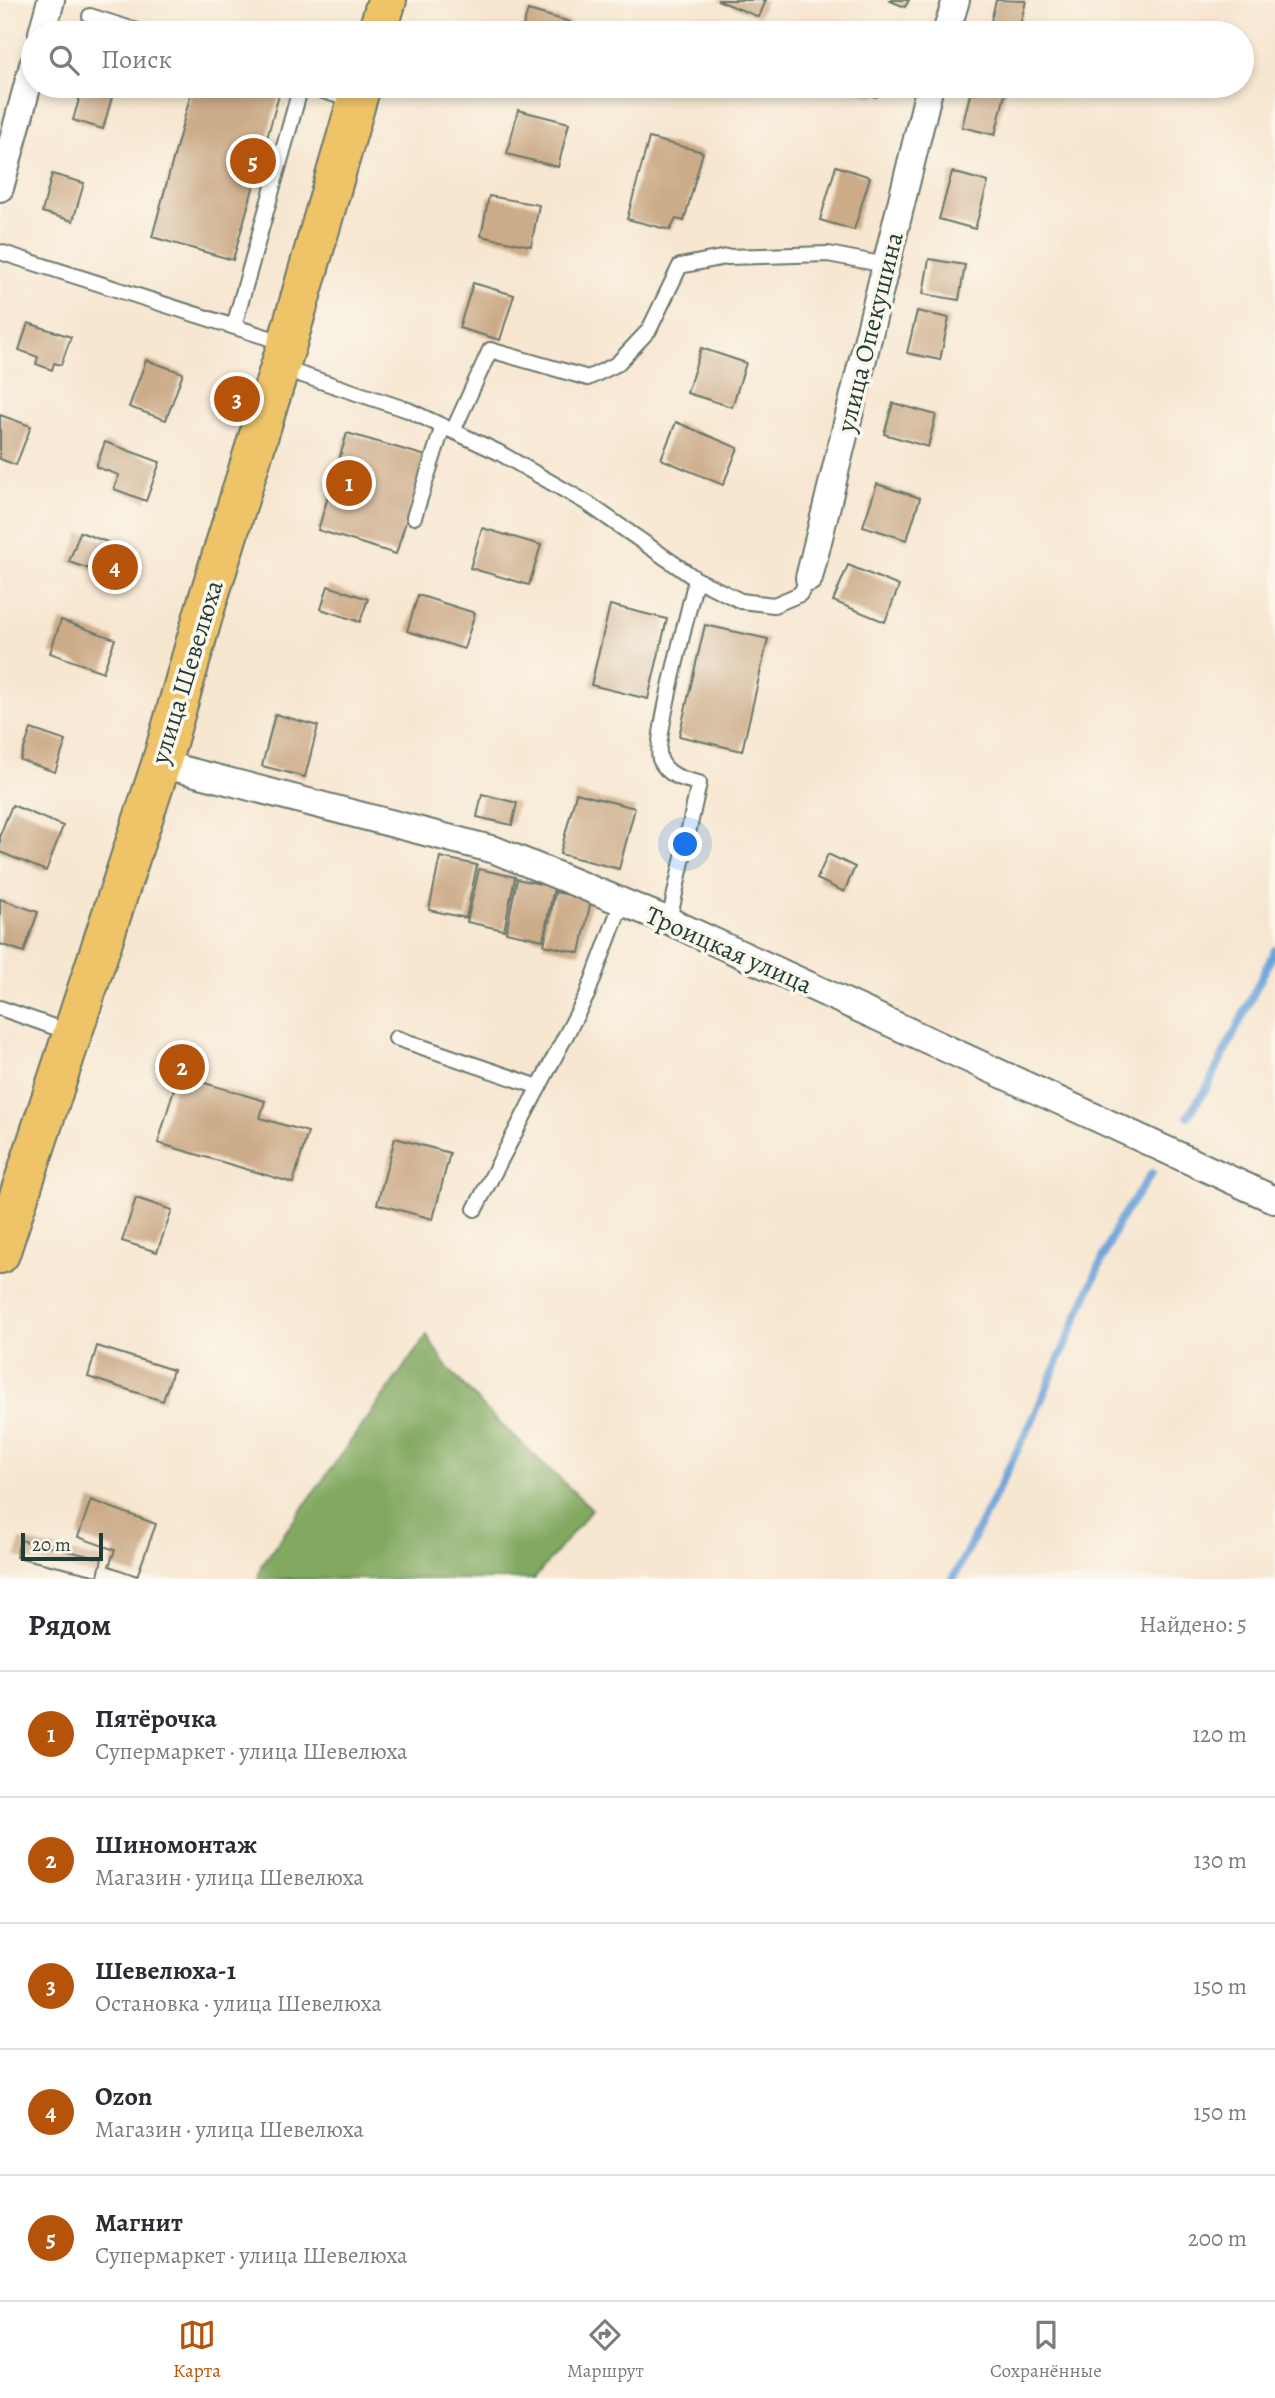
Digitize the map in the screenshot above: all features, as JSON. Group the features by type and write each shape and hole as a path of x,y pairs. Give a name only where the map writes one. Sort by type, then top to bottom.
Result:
{"main road":[{"path":"381,21 387,0"},
{"name":"улица Шевелюха","path":"0,1254 161,764 284,356 358,98"}],"street":[{"path":"45,21 51,0"},
{"path":"950,21 956,0"},
{"path":"0,188 24,98"},
{"name":"улица Опекушина","path":"810,578 927,98"},
{"name":"Троицкая улица","path":"161,764 495,850 669,921 1275,1199"}],"lane":[{"path":"90,16 106,21"},
{"path":"233,326 298,98"},
{"path":"0,252 233,326 284,356 498,452 587,503 696,579 741,601 774,605 800,594 810,578"},
{"path":"414,517 448,429 490,350 588,378 617,364 649,330 680,266 726,257 828,254 886,265"},
{"path":"669,921 699,783 681,779 666,769 659,757 661,728 696,579"},
{"path":"475,1209 587,995 622,902"},
{"path":"0,1008 72,1034"},
{"path":"396,1038 539,1087"}],"green space":[{"path":"427,1335 445,1365 490,1414 592,1509 534,1579 258,1579 261,1566"}],"building":[{"path":"717,0 766,0 759,17"},
{"path":"888,0 909,0 905,7"},
{"path":"996,0 1026,1 1021,21 991,21"},
{"path":"528,10 566,21 525,21"},
{"path":"79,98 112,98 103,129 73,120"},
{"path":"190,98 278,98 233,260 152,237"},
{"path":"969,98 1004,98 995,135 962,127"},
{"path":"518,110 569,123 558,167 507,154"},
{"path":"649,138 703,152 684,221 676,219 670,230 627,219"},
{"path":"836,166 870,177 854,230 820,220"},
{"path":"952,172 988,182 975,229 939,219"},
{"path":"52,174 84,183 73,221 42,212"},
{"path":"489,196 539,205 531,246 481,236"},
{"path":"929,259 965,265 959,300 923,294"},
{"path":"473,283 514,295 500,340 459,328"},
{"path":"917,311 949,318 940,360 907,353"},
{"path":"28,323 71,337 61,365 54,363 52,370 36,364 38,357 19,350"},
{"path":"701,348 746,363 732,407 687,393"},
{"path":"146,360 183,373 166,420 129,407"},
{"path":"893,403 936,415 928,447 884,434"},
{"path":"0,415 31,426 16,465 0,459"},
{"path":"676,422 738,448 723,485 661,459"},
{"path":"347,433 426,456 396,554 318,530"},
{"path":"105,442 160,462 146,501 114,489 119,475 96,467"},
{"path":"877,484 920,498 907,540 863,526"},
{"path":"482,528 541,545 529,585 470,568"},
{"path":"80,532 129,550 119,579 69,562"},
{"path":"848,565 899,586 885,622 833,601"},
{"path":"328,586 368,599 360,622 321,609"},
{"path":"418,595 475,613 464,649 407,631"},
{"path":"610,605 667,619 648,699 591,685"},
{"path":"61,620 115,639 103,672 50,653"},
{"path":"705,625 768,639 742,751 679,736"},
{"path":"275,714 318,726 305,777 262,766"},
{"path":"31,729 66,741 55,772 20,760"},
{"path":"576,793 635,808 619,869 560,854"},
{"path":"482,794 517,803 512,825 477,817"},
{"path":"12,805 63,826 46,871 0,852 0,835"},
{"path":"828,854 855,867 844,892 817,879"},
{"path":"440,857 477,865 466,918 429,910"},
{"path":"479,869 515,877 504,930 467,922"},
{"path":"517,879 554,887 543,940 506,932"},
{"path":"555,892 591,900 580,953 544,945"},
{"path":"0,899 38,912 24,952 0,944"},
{"path":"178,1075 265,1101 260,1118 308,1132 293,1183 158,1143"},
{"path":"395,1138 450,1153 433,1219 377,1204"},
{"path":"136,1198 172,1210 157,1252 122,1241"},
{"path":"97,1346 173,1370 163,1401 88,1377"},
{"path":"91,1500 156,1524 137,1576 109,1566 115,1550 78,1537"},
{"path":"20,1540 102,1559 98,1576 16,1557"}],"waterway":[{"path":"1188,1116 1209,1084 1275,950"},
{"path":"953,1579 1034,1417 1118,1223 1152,1173"}],"place":[{"name":"Магнит","path":"253,161"},
{"name":"Шевелюха-1","path":"237,399"},
{"name":"Пятёрочка","path":"349,483"},
{"name":"Ozon","path":"115,567"},
{"name":"Шиномонтаж","path":"182,1067"}]}
